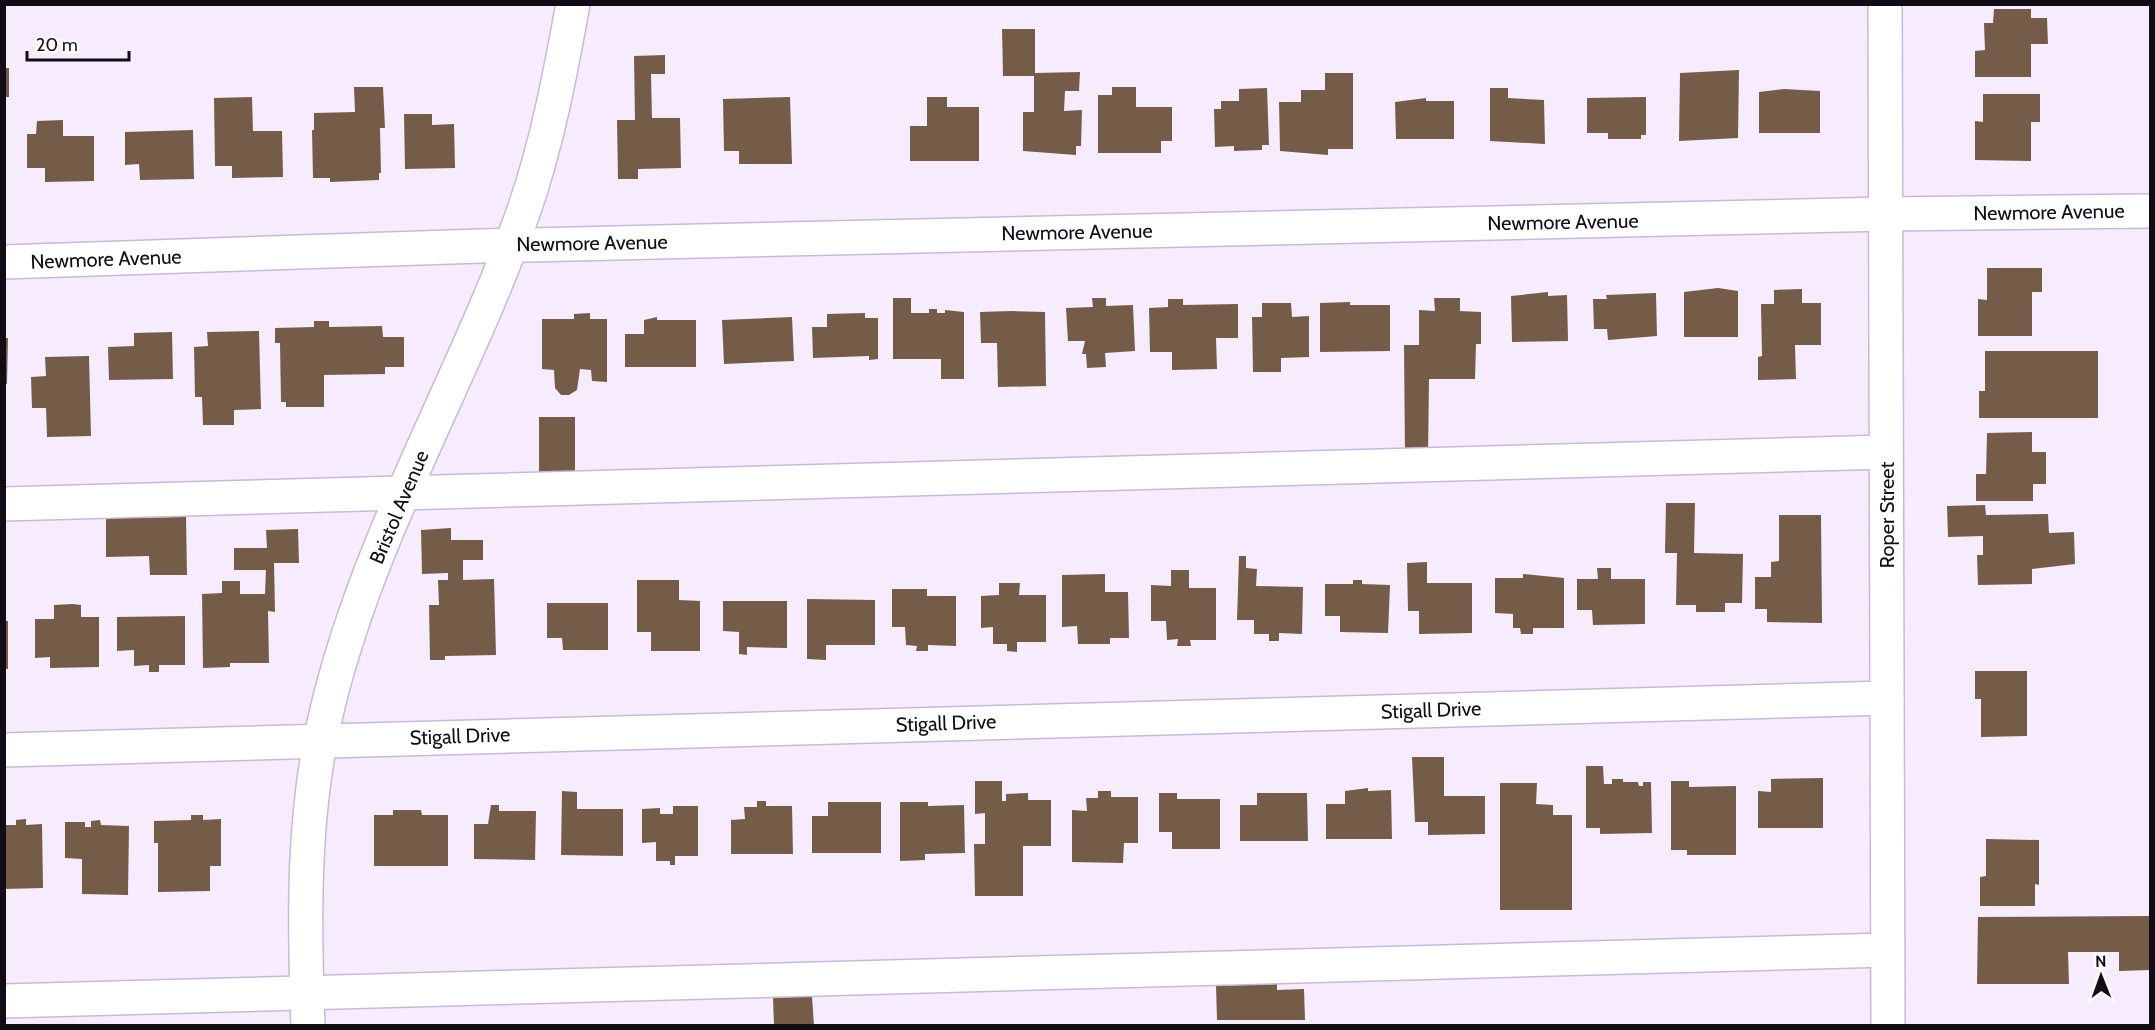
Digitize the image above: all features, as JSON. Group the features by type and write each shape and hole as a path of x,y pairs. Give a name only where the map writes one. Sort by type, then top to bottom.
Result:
{"street":[{"name":"Bristol Avenue","path":"308,1026 305,933 308,833 328,705 356,611 523,212 545,141 573,4"},
{"name":"Roper Street","path":"1885,4 1888,1026"},
{"name":"Newmore Avenue","path":"4,262 510,245 1886,214 2151,211"},
{"path":"4,504 1886,452"},
{"name":"Stigall Drive","path":"4,750 1887,699"},
{"path":"4,1001 1887,950"}],"building":[{"path":"1994,9 2031,9 2031,18 2047,18 2048,44 2031,44 2031,77 1975,77 1975,51 1985,50 1984,23 1993,23"},
{"path":"1002,29 1035,29 1035,73 1080,72 1079,91 1065,91 1064,111 1082,110 1081,146 1076,146 1076,155 1023,151 1023,112 1034,112 1034,76 1003,76"},
{"path":"665,55 665,74 651,74 652,118 680,118 681,168 638,169 638,179 618,179 617,120 635,120 634,56"},
{"path":"4,68 9,68 9,97 4,97"},
{"path":"1739,70 1738,138 1679,141 1680,73"},
{"path":"1325,73 1353,73 1353,149 1328,149 1328,155 1280,151 1279,102 1301,102 1301,90 1325,90"},
{"path":"354,87 383,87 385,128 380,128 381,173 379,173 379,180 330,182 330,178 313,178 314,113 355,112"},
{"path":"1112,87 1136,87 1136,107 1172,107 1172,141 1161,141 1161,153 1098,153 1098,95 1112,95"},
{"path":"1267,88 1269,145 1262,145 1262,150 1234,151 1234,146 1215,147 1214,109 1221,109 1221,101 1239,101 1239,89"},
{"path":"1490,88 1508,88 1508,98 1544,100 1545,144 1490,141"},
{"path":"1784,89 1820,91 1820,133 1759,133 1759,92"},
{"path":"1983,94 2040,94 2040,122 2031,122 2031,161 1975,160 1975,121 1983,122"},
{"path":"252,97 253,131 282,131 283,177 232,178 232,166 215,166 214,98"},
{"path":"790,97 792,164 739,164 739,151 724,151 723,99"},
{"path":"927,97 947,97 947,107 979,107 979,161 910,161 910,126 927,126"},
{"path":"1646,97 1646,135 1641,135 1641,139 1608,139 1608,133 1587,133 1587,98"},
{"path":"1426,98 1426,101 1454,101 1454,139 1396,139 1395,102"},
{"path":"404,114 432,114 432,125 454,124 455,168 405,169"},
{"path":"63,120 63,136 94,136 94,181 45,182 45,168 27,168 27,134 36,134 37,121"},
{"path":"193,130 194,179 140,180 139,164 125,165 125,132"},
{"path":"1987,268 2042,268 2042,292 2032,292 2032,336 1978,336 1978,299 1987,300"},
{"path":"1718,288 1738,291 1738,337 1684,337 1684,292"},
{"path":"1802,289 1802,303 1821,303 1821,345 1795,345 1796,379 1758,380 1758,357 1762,356 1761,304 1774,304 1774,290"},
{"path":"1548,292 1548,296 1567,295 1568,341 1512,342 1511,296"},
{"path":"1656,293 1657,336 1608,340 1607,329 1594,329 1593,299 1607,299 1606,295"},
{"path":"893,298 911,298 911,313 929,313 929,309 937,309 937,313 945,313 945,310 964,312 964,379 941,379 941,359 893,359"},
{"path":"1092,298 1106,298 1106,306 1133,305 1135,351 1105,353 1106,367 1087,368 1086,354 1082,354 1085,341 1068,341 1066,308 1093,307"},
{"path":"1434,298 1460,298 1460,311 1481,312 1481,344 1476,344 1475,379 1429,379 1428,456 1405,456 1404,345 1419,345 1419,310 1435,311"},
{"path":"1168,299 1183,299 1183,305 1238,304 1238,338 1216,338 1217,369 1172,370 1172,352 1150,352 1149,308 1168,307"},
{"path":"1350,302 1350,305 1390,305 1390,351 1320,352 1320,303"},
{"path":"1262,303 1291,303 1292,317 1309,316 1309,357 1281,358 1281,372 1253,372 1252,317 1262,317"},
{"path":"980,312 1045,312 1046,386 998,387 997,343 981,343"},
{"path":"590,313 590,319 607,319 607,382 592,381 591,370 580,369 577,390 569,395 561,395 555,388 554,370 542,369 542,319 574,319 574,314"},
{"path":"865,313 865,318 878,318 878,359 869,360 869,356 813,358 812,327 827,327 827,314"},
{"path":"657,317 657,320 696,320 696,367 625,367 625,334 644,334 644,320"},
{"path":"792,317 794,361 724,364 722,320"},
{"path":"314,321 329,321 329,327 382,326 383,337 404,337 404,367 385,367 385,374 324,375 324,407 286,407 286,402 281,402 280,343 275,343 275,328 314,327"},
{"path":"259,331 261,409 234,410 234,425 203,425 202,397 195,397 194,347 208,346 207,332"},
{"path":"172,332 173,379 109,380 108,347 134,346 134,333"},
{"path":"4,338 8,338 7,384 4,384"},
{"path":"1985,351 2098,351 2098,418 1979,418 1979,391 1985,391"},
{"path":"89,356 91,436 47,437 46,408 32,408 31,377 46,376 45,357"},
{"path":"539,417 575,417 575,474 539,474"},
{"path":"2032,432 2032,452 2046,452 2046,484 2033,484 2033,501 1976,501 1976,474 1986,474 1987,433"},
{"path":"1666,503 1695,503 1694,553 1743,554 1742,603 1725,603 1725,612 1696,612 1696,605 1676,605 1677,553 1665,553"},
{"path":"1985,505 1986,515 2048,514 2049,533 2074,532 2075,564 2032,569 2032,584 1978,585 1977,555 1983,555 1983,536 1948,537 1947,506"},
{"path":"1779,515 1821,515 1822,623 1767,622 1767,609 1755,609 1755,577 1771,577 1771,562 1779,561"},
{"path":"186,517 187,575 150,575 149,556 106,557 106,518"},
{"path":"451,528 451,540 483,540 483,560 463,560 463,580 494,579 496,655 445,656 445,660 430,660 429,605 439,605 438,580 448,580 448,573 422,574 421,530"},
{"path":"298,529 299,563 274,563 275,612 268,611 269,663 230,663 230,667 203,668 202,594 222,593 222,581 240,581 240,594 265,594 266,570 234,570 234,548 267,548 266,530"},
{"path":"1239,556 1246,556 1246,568 1257,569 1256,586 1303,587 1302,634 1279,633 1279,641 1269,641 1269,634 1254,634 1254,620 1237,620"},
{"path":"1427,562 1427,583 1472,583 1472,633 1419,634 1419,611 1408,611 1407,563"},
{"path":"1597,568 1611,568 1611,579 1645,579 1645,624 1593,625 1592,610 1577,610 1577,579 1598,579"},
{"path":"1171,570 1189,570 1189,588 1216,588 1216,640 1190,640 1191,646 1177,646 1178,639 1167,640 1166,621 1151,621 1151,585 1171,586"},
{"path":"1105,574 1105,592 1128,592 1129,638 1110,638 1110,644 1078,644 1077,626 1062,627 1062,575"},
{"path":"1523,574 1564,578 1564,628 1533,628 1533,634 1521,634 1520,628 1513,628 1513,614 1495,613 1495,578 1523,578"},
{"path":"637,580 679,580 679,600 700,601 700,651 651,651 651,632 637,632"},
{"path":"1353,580 1362,580 1362,584 1390,585 1388,633 1340,632 1340,616 1325,616 1325,584 1353,584"},
{"path":"999,583 1020,583 1019,595 1046,595 1046,642 1017,642 1017,652 1007,651 1007,644 993,644 993,627 981,628 981,596 999,595"},
{"path":"892,589 927,589 927,596 956,596 956,646 928,645 928,651 916,651 917,646 906,645 905,627 892,627"},
{"path":"807,599 875,600 875,645 826,645 826,660 807,659"},
{"path":"723,601 787,601 787,648 747,647 747,655 739,654 739,632 723,631"},
{"path":"547,603 608,603 608,650 563,650 562,638 547,638"},
{"path":"54,605 81,605 81,617 99,617 99,667 50,668 50,657 35,658 35,619 54,619"},
{"path":"185,616 185,665 159,665 159,672 149,672 149,665 134,666 134,650 117,651 117,617"},
{"path":"4,621 8,621 8,669 4,669"},
{"path":"1975,671 2027,671 2027,736 1981,737 1981,699 1975,699"},
{"path":"1412,757 1444,757 1444,796 1485,796 1485,834 1428,835 1428,822 1415,822"},
{"path":"1586,766 1603,766 1604,784 1612,784 1612,779 1638,782 1639,786 1643,786 1643,782 1651,782 1652,833 1600,834 1600,828 1586,828"},
{"path":"1823,778 1823,828 1758,828 1758,791 1771,792 1771,779"},
{"path":"975,781 1002,781 1002,801 1006,801 1006,794 1028,793 1028,800 1051,800 1051,846 1023,846 1023,896 975,896 974,844 985,844 985,813 975,814"},
{"path":"1671,781 1689,781 1689,787 1736,786 1736,855 1687,855 1687,850 1671,850"},
{"path":"1500,783 1537,783 1536,804 1553,805 1553,815 1572,815 1572,910 1500,910"},
{"path":"1368,788 1368,791 1391,790 1392,839 1326,839 1326,804 1345,804 1345,791"},
{"path":"562,791 577,792 577,809 623,809 623,856 561,855"},
{"path":"1098,791 1111,791 1111,797 1138,797 1138,843 1124,843 1123,863 1072,862 1072,810 1087,811 1086,798 1098,798"},
{"path":"1159,793 1177,793 1177,799 1220,799 1220,849 1172,849 1172,832 1159,832"},
{"path":"1257,793 1307,793 1308,841 1240,841 1240,805 1257,805"},
{"path":"757,801 766,801 766,806 792,806 793,854 731,854 731,820 745,819 744,807 757,807"},
{"path":"828,802 881,802 881,853 812,853 812,816 828,816"},
{"path":"900,802 928,802 928,806 964,805 965,853 925,854 925,860 900,861"},
{"path":"491,805 499,805 499,811 536,811 535,860 474,859 474,824 488,824"},
{"path":"673,806 698,806 698,856 675,856 675,865 670,865 670,861 656,861 656,842 642,843 642,809 660,808 660,814 673,814"},
{"path":"393,810 421,810 422,815 448,815 448,866 374,866 374,815 393,815"},
{"path":"191,815 203,815 203,820 221,819 221,866 210,866 210,891 158,892 158,843 154,843 154,821 191,820"},
{"path":"26,819 26,825 42,824 43,888 4,889 4,825 16,825 16,820"},
{"path":"100,820 101,825 129,826 128,895 82,894 82,859 65,858 65,822 85,822 85,827 91,827 91,821"},
{"path":"1986,839 2039,840 2039,885 2035,884 2035,906 1980,906 1980,877 1986,876"},
{"path":"2150,916 2150,970 2119,971 2119,952 2068,952 2069,984 1977,984 1978,917"},
{"path":"1277,984 1277,990 1304,989 1305,1020 1217,1020 1216,986"},
{"path":"812,996 814,1026 774,1026 773,997"}]}
